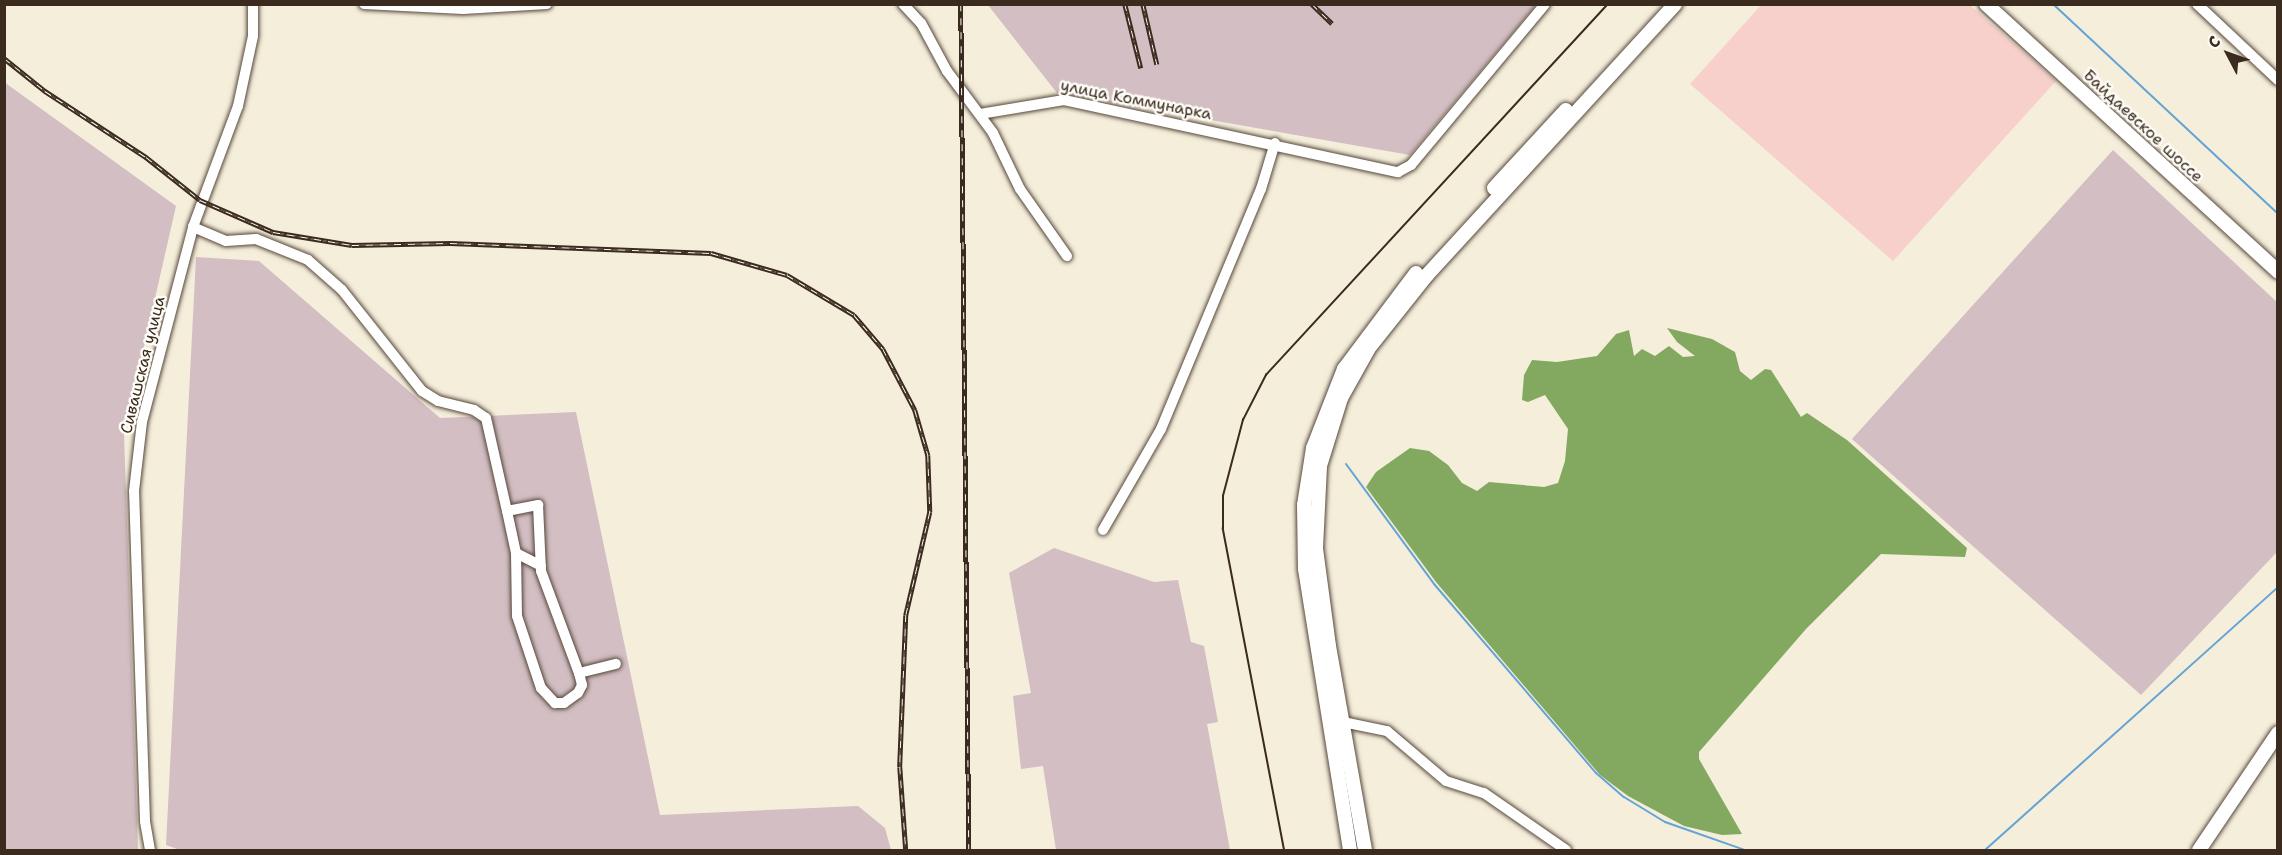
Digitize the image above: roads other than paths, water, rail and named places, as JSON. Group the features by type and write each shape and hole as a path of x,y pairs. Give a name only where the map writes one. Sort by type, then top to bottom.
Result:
{"main road":[{"path":"1350,850 1303,548 1309,465 1331,395 1359,345 1415,274 1663,4"},
{"path":"1365,850 1317,570 1315,526 1320,466 1341,398 1369,348 1427,275 1675,4"},
{"name":"Байдаевское шоссе","path":"1986,4 2277,272"},
{"path":"2199,850 2277,733"}],"street":[{"name":"Сивашская улица","path":"150,850 145,820 134,491 142,422 193,227 238,106 253,36 253,4"},
{"path":"364,4 463,9 547,4"},
{"path":"903,4 921,24 961,91 980,114 1003,150 1020,189 1067,256"},
{"name":"улица Коммунарка","path":"980,114 1064,100 1275,143 1398,172 1411,165 1545,4"},
{"path":"2197,4 2277,80"},
{"path":"1103,530 1161,429 1261,189 1275,143"},
{"path":"193,227 226,241 256,239 283,248 327,273 422,391 438,401 474,410 486,418 516,553 517,616 546,697 555,703 571,698 582,685 551,606 541,566 538,505 507,511"},
{"path":"516,553 541,566"},
{"path":"579,673 616,664"},
{"path":"1342,722 1387,731 1446,781 1484,793 1566,850"}],"waterway":[{"path":"2053,4 2278,214"},
{"path":"1346,464 1434,584 1596,773 1624,797 1665,822 1745,850"},
{"path":"1985,850 2278,587"}],"tram line":[{"path":"1284,850 1223,529 1223,496 1243,420 1266,375 1608,4"}],"railway":[{"path":"961,4 969,850"},
{"path":"1125,4 1141,68"},
{"path":"1143,4 1157,64"},
{"path":"1312,4 1332,23"},
{"path":"4,58 45,91 146,157 200,200 273,232 352,245 450,243 711,253 787,275 854,315 883,349 915,410 928,455 930,512 906,615 900,767 906,850"}]}
